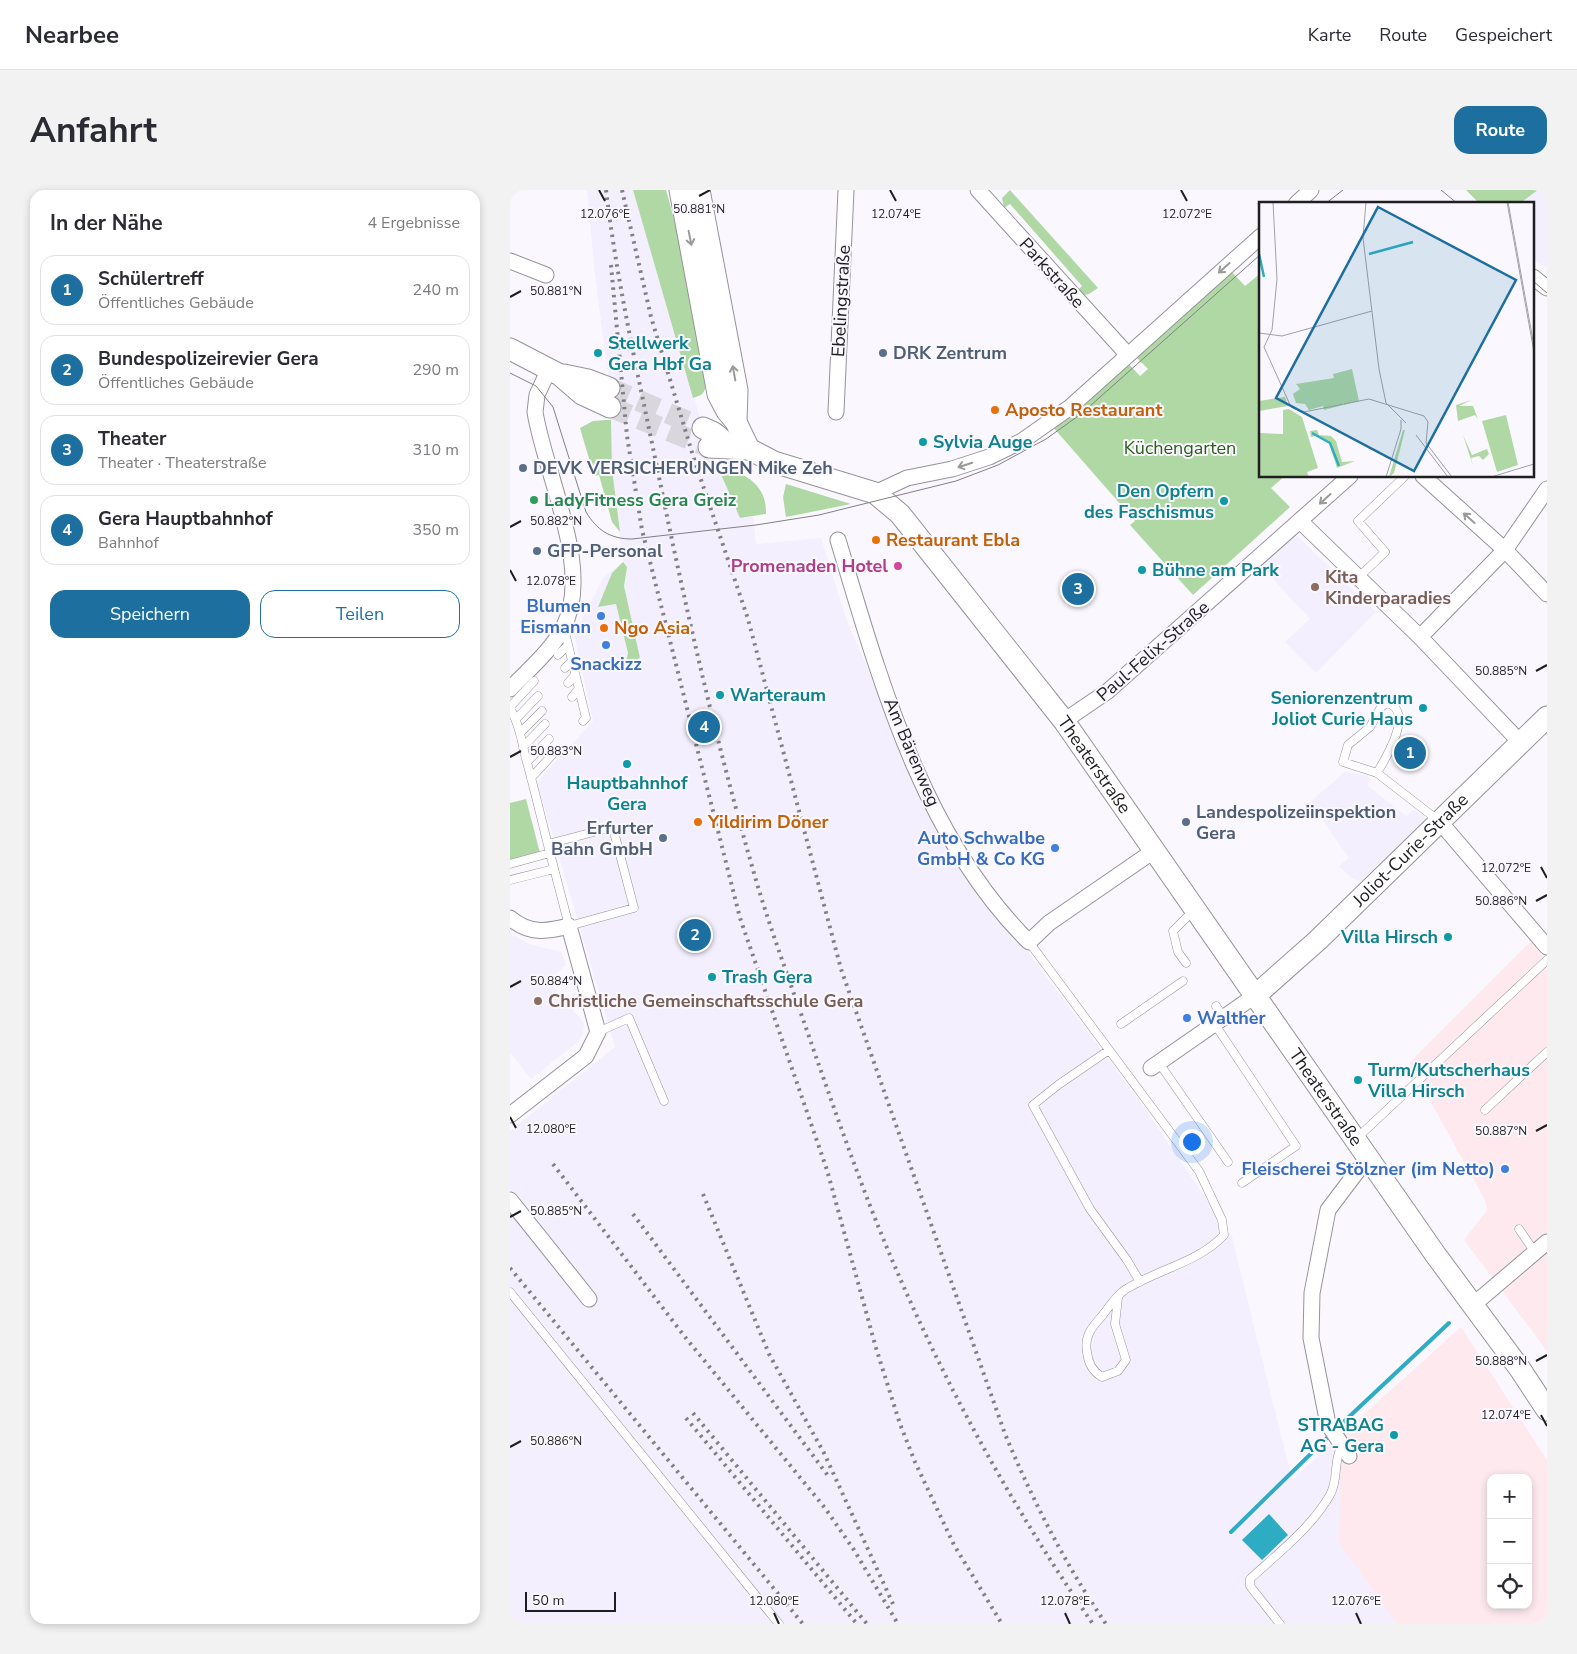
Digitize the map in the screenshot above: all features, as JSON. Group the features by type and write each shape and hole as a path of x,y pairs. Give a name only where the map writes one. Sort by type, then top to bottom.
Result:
{"main road":[{"path":"680,190 718,394 727,411 736,422"},
{"path":"699,190 737,390 736,422 740,448 706,438"},
{"path":"510,348 554,372 588,380 609,397"},
{"name":"Theaterstraße","path":"740,448 774,462 875,493 890,504 905,520 1064,721 1196,908 1370,1161 1547,1410"},
{"name":"Joliot-Curie-Straße","path":"1256,995 1318,940 1547,717"}],"street":[{"name":"Ebelingstraße","path":"836,412 846,190"},
{"name":"Parkstraße","path":"978,190 1123,357"},
{"path":"1298,202 1311,190"},
{"path":"875,493 907,478 952,469 989,457 1022,441 1069,408 1123,357 1259,238"},
{"path":"510,261 546,275"},
{"path":"1534,278 1547,288"},
{"path":"510,688 549,648 564,626 573,595 573,569 566,533 535,412 537,395 554,372"},
{"name":"Paul-Felix-Straße","path":"1064,721 1103,695 1348,478"},
{"path":"1425,478 1505,550 1547,594"},
{"path":"1420,637 1505,550 1547,489"},
{"path":"1300,521 1420,637 1521,743"},
{"name":"Am Bärenweg","path":"838,540 893,711 923,784 950,836 986,893 1003,915 1029,942"},
{"path":"1440,822 1547,947"},
{"path":"1029,942 1049,923 1155,850"},
{"path":"510,918 525,930 536,932 569,926 598,1032 586,1056 510,1115"},
{"name":"Joliot-Curie-Straße","path":"1155,1065 1218,1015 1256,995"},
{"name":"Theaterstraße","path":"1343,1448 1328,1424 1310,1320 1318,1256 1328,1210 1359,1169 1370,1161"},
{"path":"510,1200 589,1299"},
{"path":"1473,1305 1534,1251 1547,1242"}],"lane":[{"path":"1359,577 1385,552 1358,521 1403,478"},
{"path":"564,626 586,718 583,720"},
{"path":"558,655 568,645"},
{"path":"565,668 572,661"},
{"path":"568,683 575,675"},
{"path":"534,681 510,707 516,718 554,869 569,926 634,908 614,832 609,828 548,844"},
{"path":"572,696 579,689"},
{"path":"516,718 538,696"},
{"path":"1377,773 1400,726 1399,711 1393,704 1387,703 1380,707 1370,727 1348,745 1343,762 1377,773 1440,822"},
{"path":"576,711 582,704"},
{"path":"520,733 542,710"},
{"path":"523,747 545,724"},
{"path":"527,762 549,739"},
{"path":"531,778 553,754"},
{"path":"510,864 550,853"},
{"path":"510,880 554,869"},
{"path":"1186,963 1178,952 1173,931 1196,908"},
{"path":"1029,942 1199,1171 1222,1220 1224,1235 1212,1248 1126,1288 1087,1336 1087,1354 1090,1366 1095,1373 1102,1377 1118,1371 1126,1360 1116,1324 1118,1298"},
{"path":"1356,1139 1547,960"},
{"path":"1121,1024 1183,981"},
{"path":"1218,1015 1296,1146 1242,1182"},
{"path":"598,1032 629,1018 664,1101"},
{"path":"1109,1050 1058,1085 1033,1105 1090,1209 1128,1260 1140,1282"},
{"path":"1485,1110 1547,1052"},
{"path":"1155,1065 1228,1162"},
{"path":"1519,1228 1534,1251"},
{"path":"510,1292 779,1624"},
{"path":"1280,1624 1250,1586 1250,1579 1312,1520 1330,1494 1336,1480 1335,1460 1343,1448"}],"shaded area":[{"path":"587,190 633,190 713,462 716,463 740,518 753,517 756,544 821,538 847,621 935,822 1031,956 1138,1099 1232,1237 1292,1480 1341,1435 1338,1542 1397,1624 510,1624 510,1131 615,1047 537,782 593,721 574,634 604,577 623,562 612,469 608,376 595,275"},
{"path":"1538,190 1547,190 1547,268 1534,260 1534,202 1522,202"},
{"name":"Kita Kinderparadies","path":"1292,531 1376,612 1316,673 1285,642 1310,619 1256,561"},
{"path":"1345,772 1365,775 1371,779 1367,785 1406,816 1414,809 1426,819 1360,882 1353,879 1339,866 1349,858 1310,802"},
{"name":"Christliche Gemeinschaftsschule Gera","path":"510,933 529,944 562,952 566,965 548,980 584,1023 583,1034 579,1041 531,1079 510,1053"},
{"path":"1531,941 1547,963 1547,1351 1464,1240 1487,1210 1485,1200 1409,1063"},
{"path":"1461,1327 1547,1460 1547,1624 1397,1624 1338,1542 1341,1435"}],"green space":[{"path":"633,190 666,190 692,293 706,377 705,389 702,394 693,398"},
{"path":"1010,190 1098,288 1084,295 1079,289 1082,286 1010,204 1004,208 1002,198"},
{"path":"1466,190 1538,190 1522,202 1478,202"},
{"name":"Küchengarten","path":"1230,270 1245,286 1259,275 1259,478 1283,478 1271,488 1290,507 1193,595 1130,525 1135,521 1052,426 1126,361 1140,376 1148,369 1134,355"},
{"path":"611,420 612,469 620,532 612,522 599,475 594,476 580,428 593,421"},
{"path":"716,463 743,475 757,486 765,503 766,514 740,518"},
{"path":"786,484 851,504 786,517 783,497"},
{"path":"623,562 627,567 624,586 640,658 622,664 627,658 628,653 616,604 598,607 612,573"},
{"path":"526,799 540,853 510,860 510,803"}],"water":[{"path":"1269,1514 1288,1535 1262,1560 1242,1540"}],"waterway":[{"path":"1336,1429 1449,1323"},
{"path":"1231,1532 1331,1434"}],"tunnel":[{"path":"609,388 703,428"},
{"path":"610,407 709,447"}],"tram line":[{"path":"1328,202 1343,190"},
{"path":"1441,190 1456,202"},
{"path":"510,373 536,386 553,407 586,512 595,524 605,532 624,539 632,539 756,525 819,515 956,481 998,465 1046,439 1081,414 1259,256"},
{"path":"1534,282 1547,293"}],"railway":[{"path":"606,190 624,304 683,591 731,789 771,929 865,1193 919,1321 964,1411 1012,1498 1093,1624"},
{"path":"622,190 651,317 694,459 748,619 841,969 1005,1434 1051,1532 1106,1624"},
{"path":"611,265 627,436 642,530 740,918 827,1170 876,1348 900,1424 915,1462 954,1545 1002,1624"},
{"path":"553,1164 685,1337 825,1508 854,1550 898,1624"},
{"path":"703,1194 769,1354 824,1453 893,1604"},
{"path":"633,1214 829,1477"},
{"path":"510,1268 803,1624"},
{"path":"693,1413 867,1624"},
{"path":"686,1418 857,1624"}],"place":[{"name":"Stellwerk Gera Hbf Ga","path":"598,353"},
{"name":"DRK Zentrum","path":"883,353"},
{"name":"Aposto Restaurant","path":"995,410"},
{"name":"Sylvia Auge","path":"923,442"},
{"name":"DEVK VERSICHERUNGEN Mike Zeh","path":"523,468"},
{"name":"LadyFitness Gera Greiz","path":"534,500"},
{"name":"Den Opfern des Faschismus","path":"1224,501"},
{"name":"Restaurant Ebla","path":"876,540"},
{"name":"GFP-Personal","path":"537,551"},
{"name":"Promenaden Hotel","path":"898,566"},
{"name":"Bühne am Park","path":"1142,570"},
{"name":"Kita Kinderparadies","path":"1315,587"},
{"name":"Theater","path":"1078,589"},
{"name":"Blumen Eismann","path":"601,616"},
{"name":"Ngo Asia","path":"604,628"},
{"name":"Snackizz","path":"606,645"},
{"name":"Warteraum","path":"720,695"},
{"name":"Seniorenzentrum Joliot Curie Haus","path":"1423,708"},
{"name":"Gera Hauptbahnhof","path":"704,727"},
{"name":"Schülertreff","path":"1410,753"},
{"name":"Hauptbahnhof Gera","path":"627,764"},
{"name":"Yildirim Döner","path":"698,822"},
{"name":"Landespolizeiinspektion Gera","path":"1186,822"},
{"name":"Erfurter Bahn GmbH","path":"663,838"},
{"name":"Auto Schwalbe GmbH & Co KG","path":"1055,848"},
{"name":"Bundespolizeirevier Gera","path":"695,935"},
{"name":"Villa Hirsch","path":"1448,937"},
{"name":"Trash Gera","path":"712,977"},
{"name":"Christliche Gemeinschaftsschule Gera","path":"538,1001"},
{"name":"Walther","path":"1187,1018"},
{"name":"Turm/Kutscherhaus Villa Hirsch","path":"1358,1080"},
{"name":"Fleischerei Stölzner (im Netto)","path":"1505,1169"},
{"name":"STRABAG AG - Gera","path":"1394,1435"}]}
